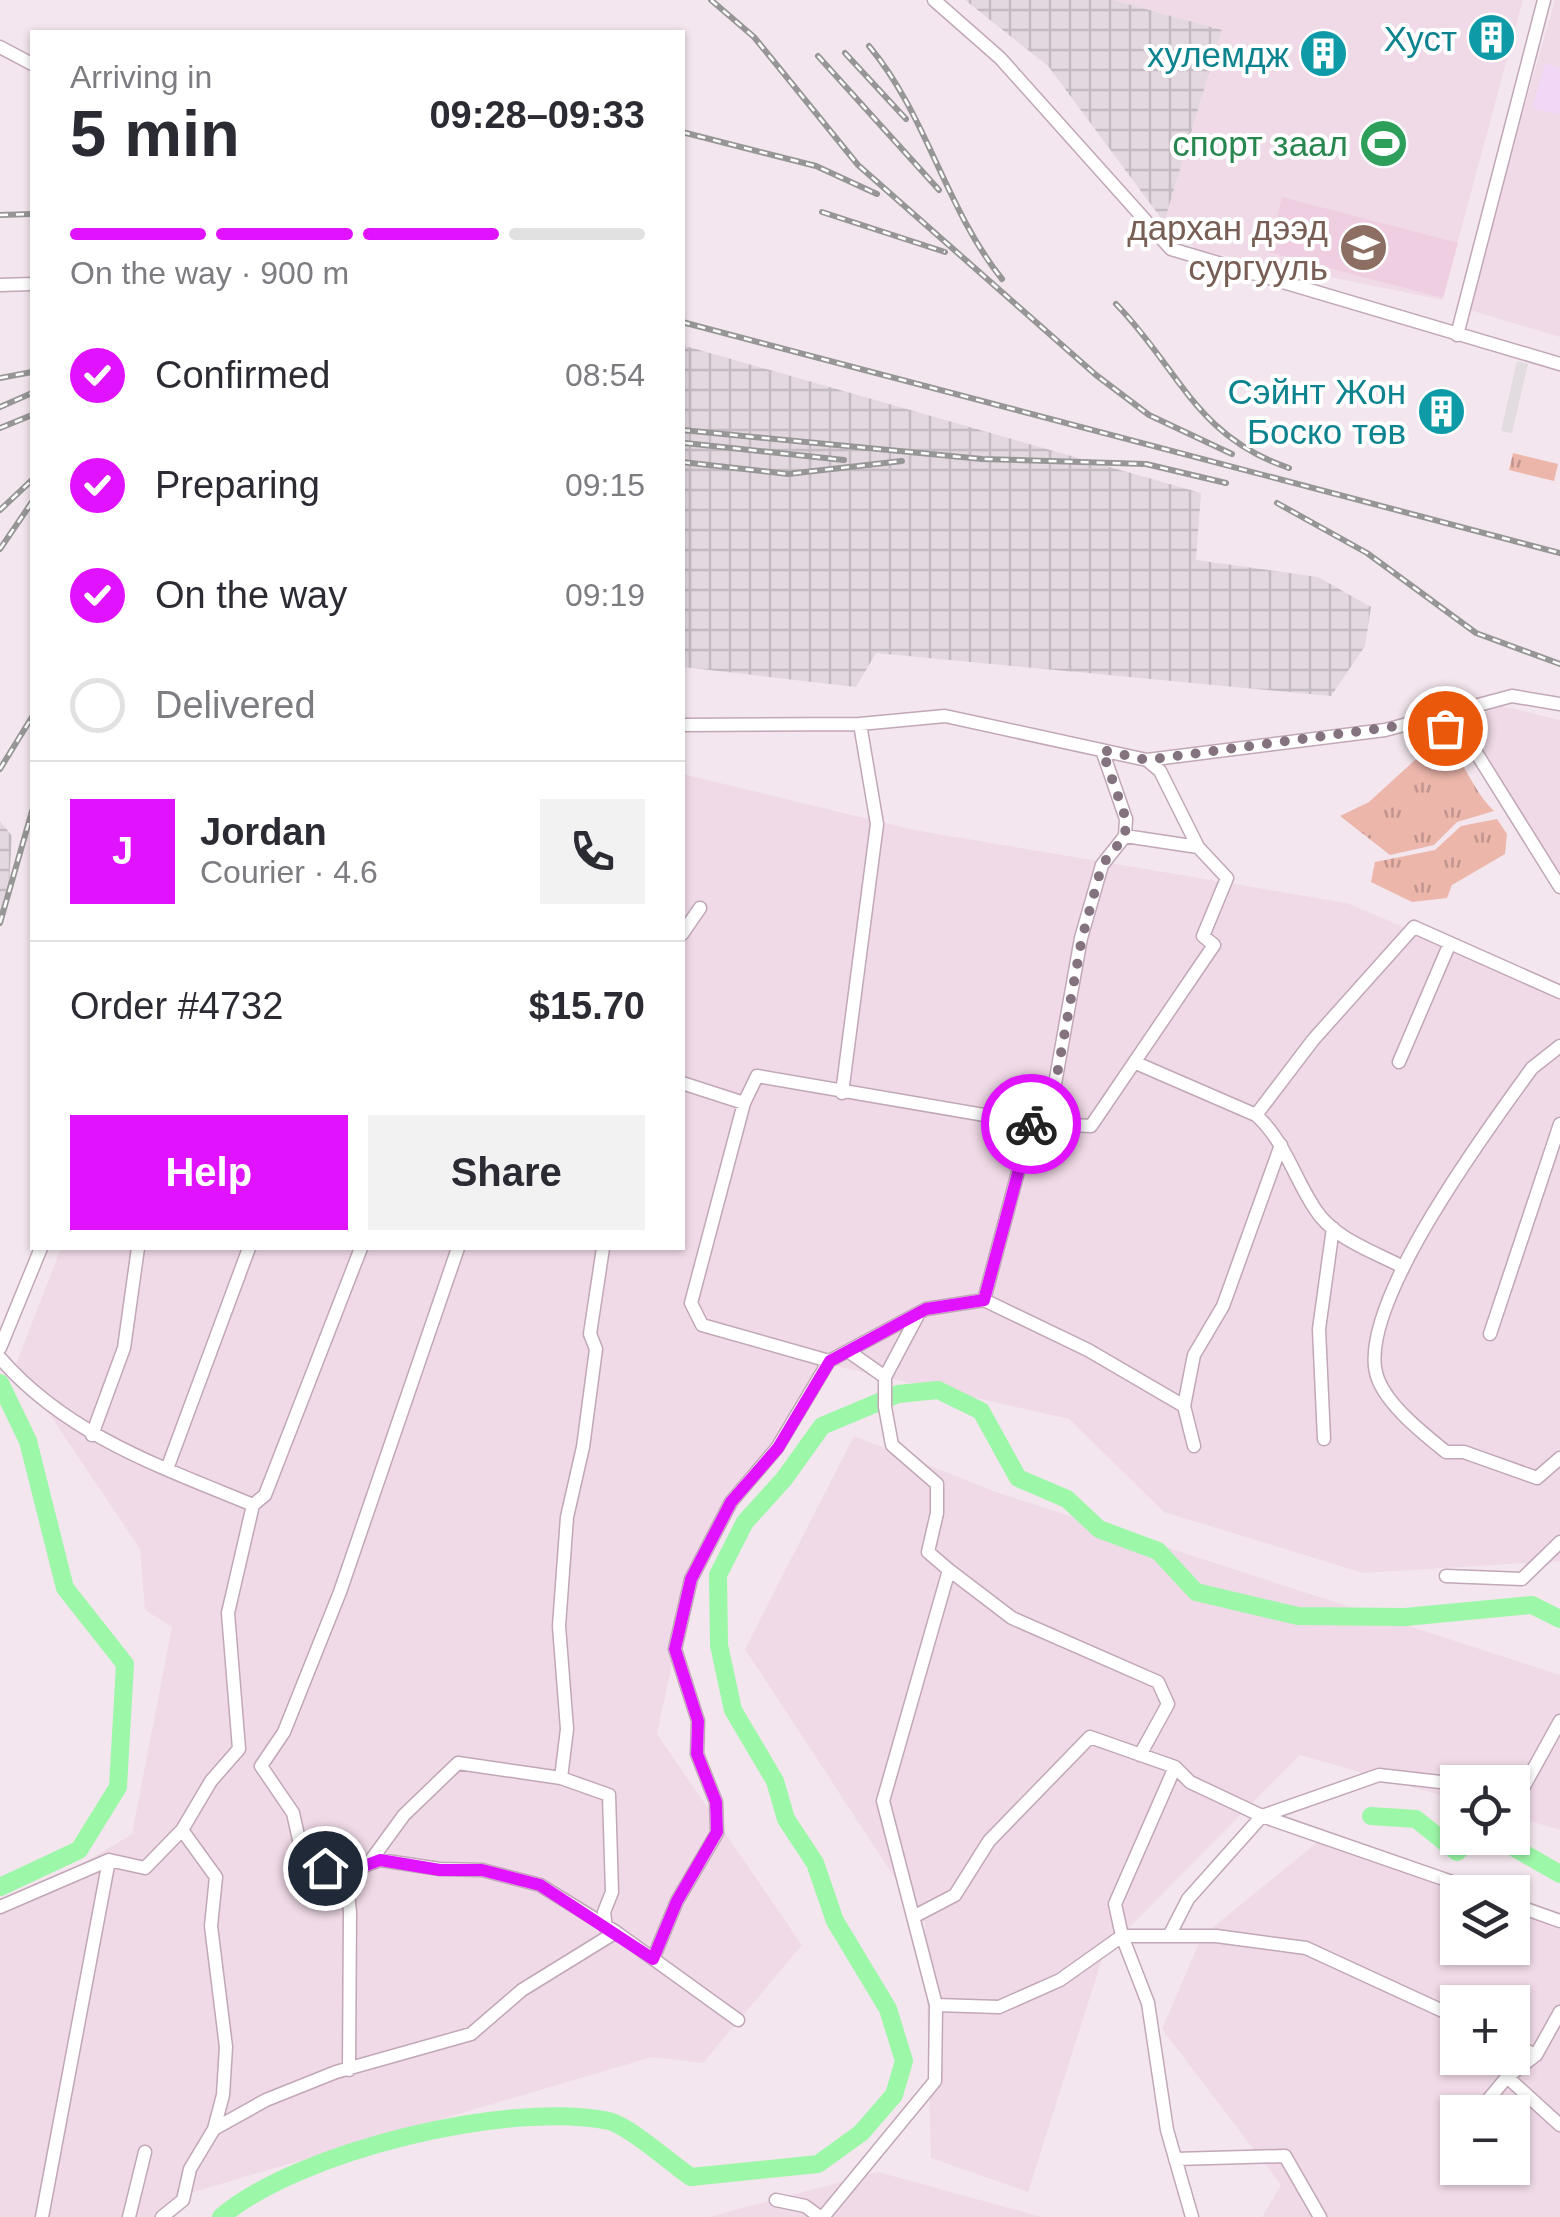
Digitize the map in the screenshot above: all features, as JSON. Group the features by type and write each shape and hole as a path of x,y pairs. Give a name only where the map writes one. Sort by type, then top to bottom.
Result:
{"street":[{"path":"934,0 1000,58 1171,249 1560,364"},
{"path":"1456,335 1544,0"},
{"path":"0,47 30,63"},
{"path":"0,285 30,284"},
{"path":"685,725 860,724 944,716 1147,760 1420,723 1512,696 1560,704"},
{"path":"1420,723 1445,728 1472,746 1560,887"},
{"path":"842,1094 877,824 860,724"},
{"path":"1048,1124 1082,938 1102,865 1125,836 1126,819 1102,750"},
{"path":"830,1361 702,1325 691,1302 744,1103 757,1076 842,1094 1031,1122 1091,1126 1214,945 1203,936 1227,878 1198,847 1160,771 1147,760"},
{"path":"1125,836 1198,847"},
{"path":"685,930 700,908"},
{"path":"1256,1115 1314,1040 1414,928 1560,992"},
{"path":"1399,1062 1450,943"},
{"path":"1560,1046 1532,1068 1401,1266 1377,1324 1373,1361 1378,1382 1446,1452 1464,1452 1538,1478 1560,1458"},
{"path":"1136,1063 1256,1115 1281,1145 1316,1212 1333,1228 1401,1266"},
{"path":"685,1084 744,1103"},
{"path":"984,1300 1031,1122"},
{"path":"1490,1334 1560,1124"},
{"path":"1194,1446 1184,1406 1194,1354 1223,1306 1281,1145"},
{"path":"1324,1439 1319,1330 1333,1228"},
{"path":"0,1348 39,1250"},
{"path":"92,1435 124,1348 138,1250"},
{"path":"167,1469 248,1250"},
{"path":"0,1907 109,1860 145,1868 182,1830 211,1781 239,1749 228,1613 253,1505 264,1496 360,1250"},
{"path":"457,1250 340,1592 284,1732 261,1766 294,1813 304,1862 346,1873 380,1860 440,1870 482,1870 540,1885 738,2020"},
{"path":"561,1778 567,1728 558,1626 564,1554 596,1349 590,1334 603,1250"},
{"path":"653,1959 677,1901 717,1832 716,1802 697,1754 698,1721 675,1649 691,1579 731,1502 778,1448 830,1361 918,1313 984,1300 1088,1350 1184,1406"},
{"path":"918,1313 885,1377 892,1445 937,1484 937,1512 928,1552 1012,1618 1158,1682 1168,1704 1140,1755"},
{"path":"848,1351 885,1377"},
{"path":"0,1358 33,1395 92,1435 253,1505"},
{"path":"1446,1576 1522,1580 1560,1542"},
{"path":"776,2200 806,2206 822,2217 935,2081 936,2006 882,1801 949,1570"},
{"path":"1530,1775 1560,1721"},
{"path":"915,1916 954,1895 989,1842 1090,1737 1175,1767 1190,1782 1262,1816 1440,1878"},
{"path":"368,1864 404,1815 458,1763 561,1778 609,1795 612,1892 604,1912 611,1930"},
{"path":"1175,1767 1115,1904 1122,1936 1148,2003 1175,2158 1192,2217"},
{"path":"1168,1936 1188,1899 1262,1816 1379,1776 1440,1782"},
{"path":"162,2217 182,2200 190,2169 214,2129 223,2095 226,2048 212,1956 216,1876 182,1830"},
{"path":"42,2217 109,1860"},
{"path":"346,1873 350,1912 349,2070"},
{"path":"1530,1911 1560,1922"},
{"path":"214,2129 266,2100 470,2034 522,1990 611,1930"},
{"path":"936,2006 999,2006 1060,1980 1122,1936 1216,1936 1306,1948 1440,2010"},
{"path":"1493,2095 1536,2055 1560,2012"},
{"path":"1530,2052 1536,2055"},
{"path":"1508,2077 1560,2125"},
{"path":"129,2217 146,2152"},
{"path":"1175,2158 1285,2156 1320,2217"}],"shaded area":[{"path":"965,0 1113,0 1222,30 1164,222 1048,66"},
{"path":"1113,0 1523,0 1442,300 1198,250 1164,222 1222,30"},
{"path":"1555,0 1560,0 1560,337 1466,309"},
{"path":"1545,63 1560,68 1560,115 1532,108"},
{"name":"дархан дээд сургууль","path":"1282,197 1458,243 1443,298 1268,252"},
{"path":"685,346 1201,493 1196,560 1318,577 1371,607 1365,646 1331,696 876,653 856,687 685,667"},
{"path":"1517,361 1528,364 1512,433 1501,431"},
{"path":"1490,703 1560,720 1560,872 1473,742"},
{"path":"685,774 914,830 1347,903 1560,993 1560,1561 1363,1573 1164,1512 1069,1419 822,1363 693,1567 657,1734 802,1945 703,2063 652,2057 180,2196 159,2217 0,2217 0,1913 132,1834 172,1627 145,1610 140,1549 16,1364 60,1250 685,1250"},
{"path":"0,821 12,836 8,901 0,922"},
{"path":"854,1436 996,1492 1560,1675 1560,1830 1530,1821 1530,1765 1440,1765 1440,1795 1300,1755 1104,1953 1028,2192 931,2158 925,1924 745,1649"},
{"path":"1319,1841 1440,1877 1440,1965 1530,1965 1530,1904 1560,1913 1560,2217 1262,2217 1281,2185 1162,2029 1202,1936"},
{"path":"878,2172 1042,2217 709,2217"}],"green space":[{"path":"1513,453 1558,464 1554,481 1509,470"},
{"path":"1438,739 1456,756 1494,811 1457,822 1434,845 1390,855 1340,816 1369,802"},
{"path":"1497,819 1507,834 1505,854 1452,885 1447,898 1412,902 1371,882 1375,862 1435,850 1461,826"}],"waterway":[{"path":"0,1383 28,1441 65,1588 125,1664 118,1787 79,1850 0,1887"},
{"path":"221,2217 256,2193 300,2171 352,2152 407,2136 517,2118 567,2116 609,2121 639,2137 691,2177 818,2164 861,2133 894,2095 904,2061 888,2009 835,1921 815,1863 786,1819 775,1781 733,1710 719,1645 718,1575 745,1522 784,1479 822,1426 898,1394 938,1390 981,1411 1018,1478 1067,1499 1099,1529 1158,1551 1196,1592 1298,1616 1405,1617 1532,1605 1560,1619"},
{"path":"1371,1816 1416,1819 1440,1838"},
{"path":"1527,1855 1560,1874"}],"railway":[{"path":"711,0 754,37 858,165 1096,375 1149,415 1232,454"},
{"path":"869,46 906,102 965,222 1002,279"},
{"path":"845,53 906,119"},
{"path":"818,56 939,190"},
{"path":"685,133 816,166 877,194"},
{"path":"822,212 945,252"},
{"path":"0,215 30,214"},
{"path":"1116,304 1210,419 1231,438 1289,468"},
{"path":"685,323 1560,553"},
{"path":"0,378 30,372"},
{"path":"0,407 30,394"},
{"path":"0,428 30,416"},
{"path":"685,430 982,459 1146,464 1226,483"},
{"path":"685,443 844,460"},
{"path":"685,462 788,474 902,461"},
{"path":"0,510 30,482"},
{"path":"1277,503 1367,553 1476,633 1560,664"},
{"path":"0,549 30,505"},
{"path":"0,769 30,720"},
{"path":"0,923 30,818"}],"way so far":[{"path":"1031,1124 1048,1124 1082,938 1102,865 1125,836 1126,819 1102,750 1147,760 1420,723 1445,728"}],"place":[{"name":"Хуст","path":"1492,38"},
{"name":"хулемдж","path":"1324,54"},
{"name":"спорт заал","path":"1383,143"},
{"name":"дархан дээд сургууль","path":"1363,247"},
{"name":"Сэйнт Жон Боско төв","path":"1441,411"}],"route":[{"path":"325,1868 346,1873 380,1860 440,1870 482,1870 540,1885 653,1959 677,1901 717,1832 716,1802 697,1754 698,1721 675,1649 691,1579 731,1502 778,1448 830,1361 926,1309 984,1300 1031,1124"}]}
